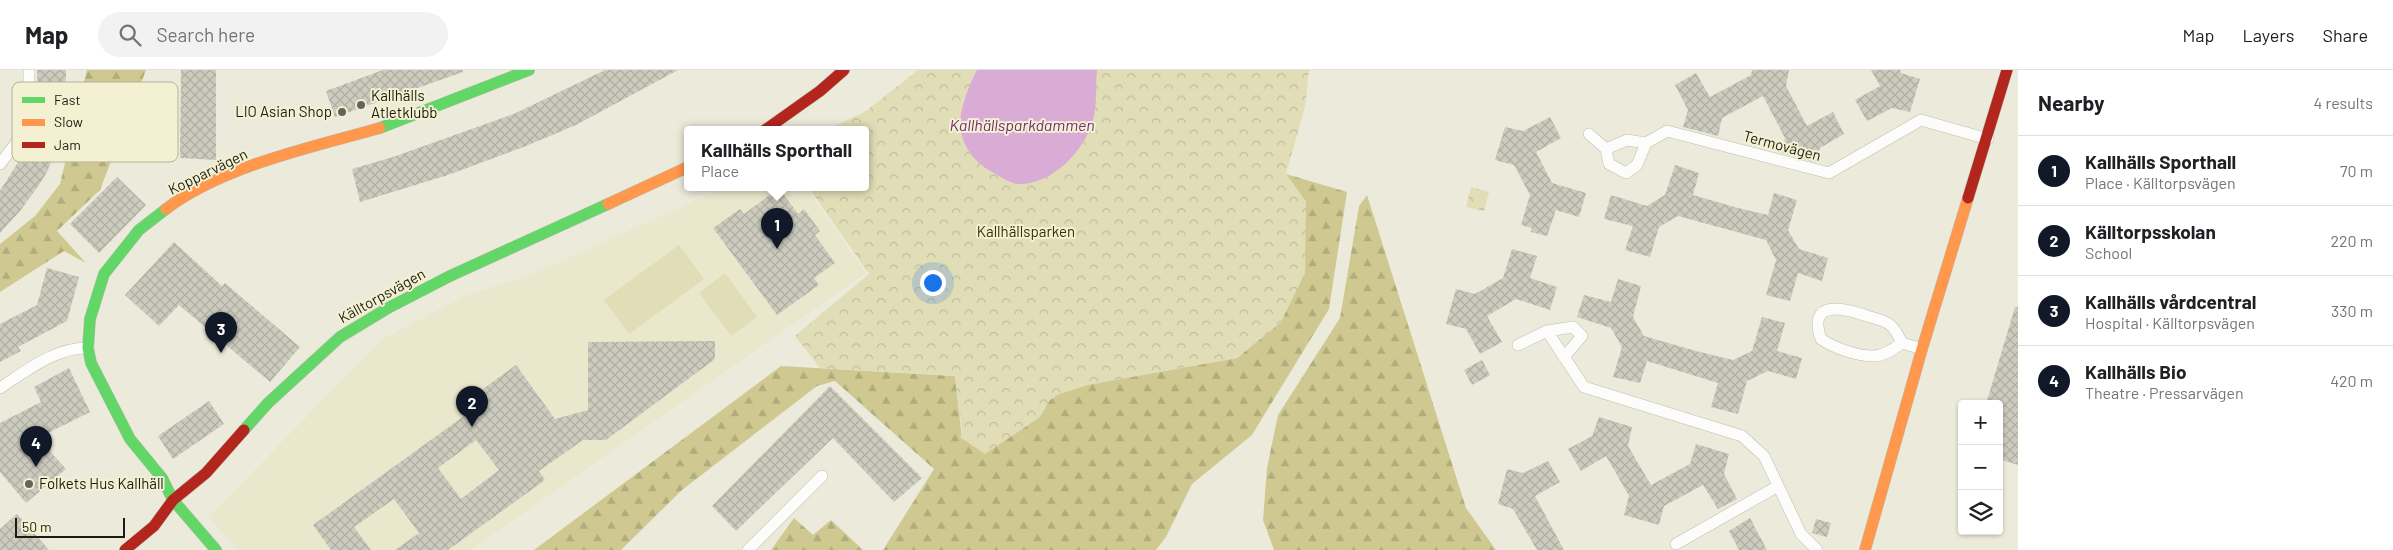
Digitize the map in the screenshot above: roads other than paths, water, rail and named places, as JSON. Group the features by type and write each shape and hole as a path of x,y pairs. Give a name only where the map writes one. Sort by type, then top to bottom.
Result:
{"street":[{"name":"Kopparvägen","path":"216,550 173,500 162,478 130,439 91,363 88,348 90,319 104,274 139,230 176,202 226,177 289,153 383,127 529,70"},
{"path":"771,126 820,91 844,70"},
{"path":"1865,550 1922,349 1988,139 2007,70"},
{"name":"Termovägen","path":"1646,143 1668,131 1829,173 1921,120 1988,139"},
{"path":"1589,134 1606,149 1609,164 1626,173 1637,165 1646,143 1627,140 1606,149"},
{"path":"0,164 12,148"},
{"name":"Källtorpsvägen","path":"125,550 154,526 173,500 206,473 268,403 340,337 388,308 450,276 684,170"},
{"path":"1902,344 1890,352 1880,355 1864,354 1829,345 1821,339 1817,324 1820,316 1826,312 1844,308 1890,324 1902,344 1922,349"},
{"path":"1518,345 1547,331 1572,327 1582,336 1564,357"},
{"path":"1547,331 1584,387 1742,436 1764,456 1801,534 1817,550"},
{"path":"0,388 50,356 75,348 88,348"},
{"path":"748,550 822,476"},
{"path":"1676,544 1778,486"}],"water":[{"name":"Kallhällsparkdammen","path":"977,70 1097,70 1094,117 1088,134 1074,155 1054,172 1032,183 1013,183 984,167 967,149 960,125 965,100"}],"place":[{"name":"Kallhälls Atletklubb","path":"361,105"},
{"name":"LIO Asian Shop","path":"342,112"},
{"name":"Kallhälls Sporthall","path":"777,249"},
{"name":"Kallhälls vårdcentral","path":"221,353"},
{"name":"Källtorpsskolan","path":"472,427"},
{"name":"Kallhälls Bio","path":"36,467"},
{"name":"Folkets Hus Kallhäll","path":"29,484"}],"park label":[{"name":"Kallhällsparken","path":"1026,232"}]}
